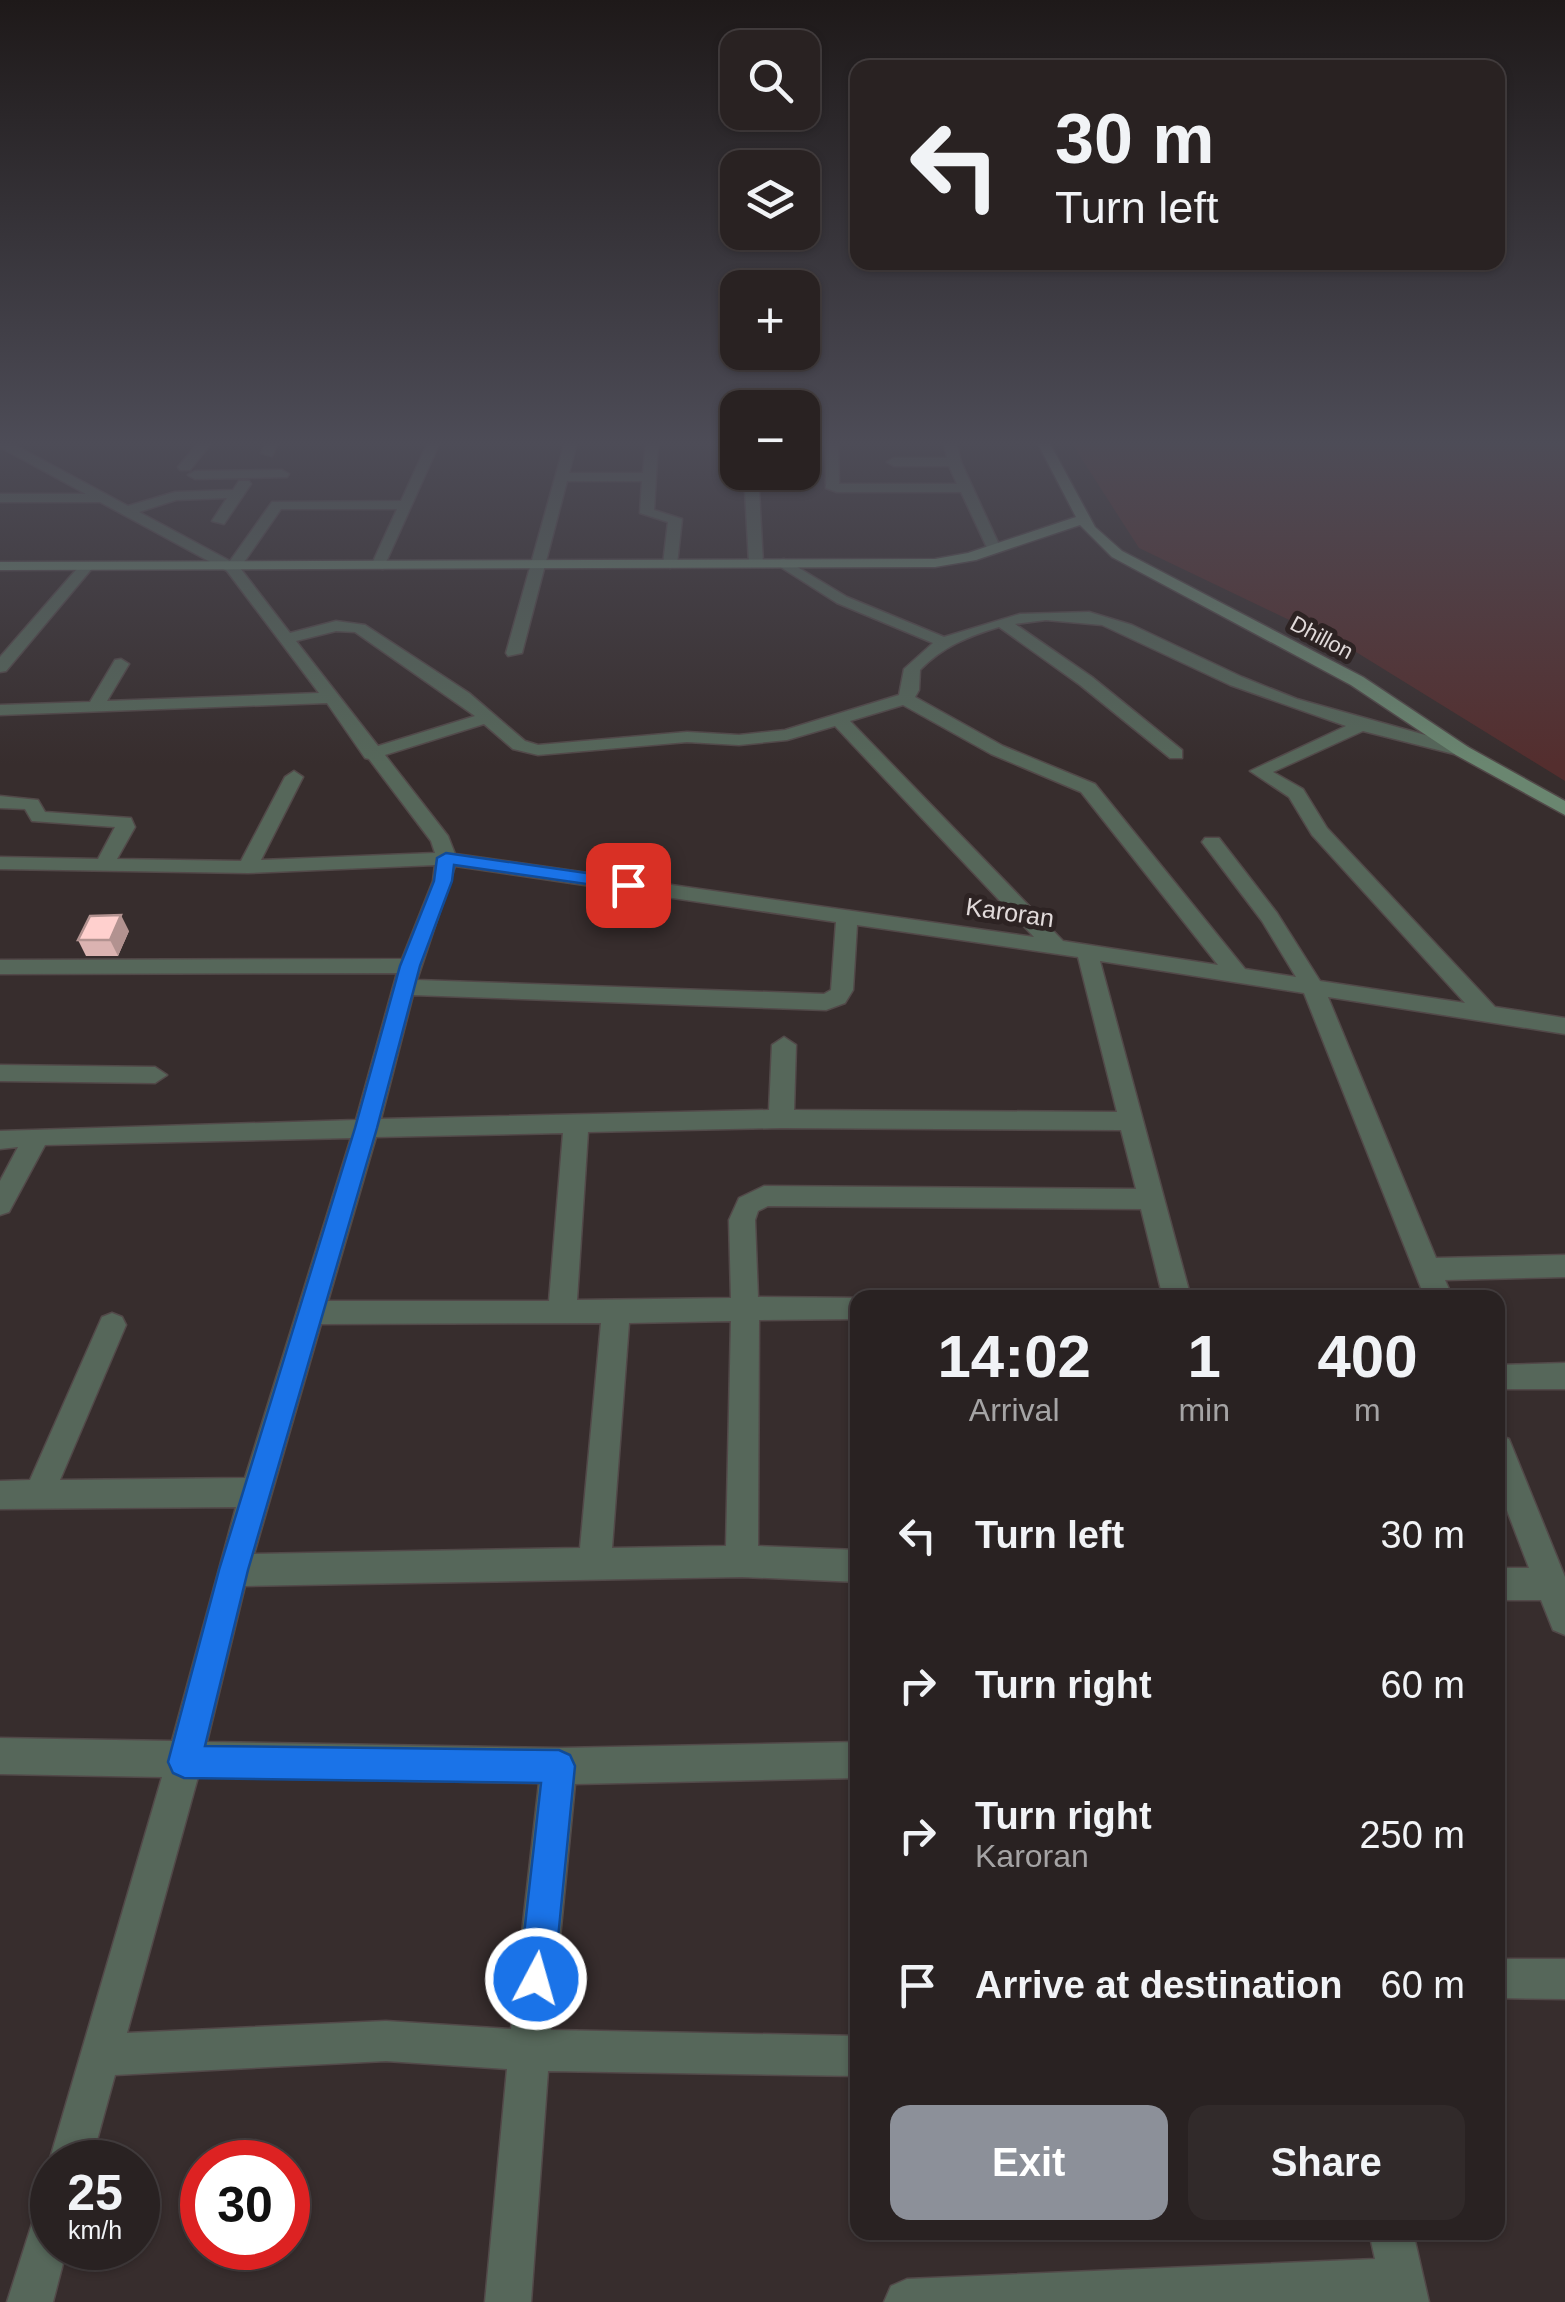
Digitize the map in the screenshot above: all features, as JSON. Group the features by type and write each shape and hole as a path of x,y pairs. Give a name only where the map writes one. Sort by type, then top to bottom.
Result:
{"street":[{"path":"76,2140 184,1762 233,1570 366,1128 407,977 443,881 446,858 441,840 371,754 232,568 198,549"},
{"path":"232,568 246,549"},
{"path":"378,566 386,549"},
{"path":"514,653 542,549"},
{"path":"670,564 672,549"},
{"path":"755,549 756,563"},
{"path":"0,566 935,563 992,549"},
{"name":"Dhillon","path":"1111,549 1358,681 1462,751 1565,810"},
{"path":"784,562 842,600 942,641"},
{"path":"0,667 88,566"},
{"path":"285,639 336,626 359,628 463,697 519,744 548,750 686,737 763,739 840,721 906,699 911,690 912,668 942,641 1052,614 1107,622 1239,682 1360,726 1462,751"},
{"path":"1003,624 1086,681 1176,754"},
{"path":"0,640 22,640"},
{"path":"96,706 122,664"},
{"path":"0,710 329,698"},
{"path":"906,699 997,750 1088,788 1238,975"},
{"path":"371,754 487,718"},
{"path":"840,721 1056,946"},
{"path":"1360,726 1259,771 1296,793 1319,831 1488,1014"},
{"path":"248,867 294,777"},
{"path":"0,802 31,804 35,814 47,818 124,822 104,866"},
{"path":"1212,842 1270,918 1314,987 1436,1290"},
{"name":"Karoran","path":"0,863 248,867 446,858 1056,946 1565,1026"},
{"path":"0,967 407,977 826,1002 842,990 847,916"},
{"path":"1087,952 1175,1290"},
{"path":"781,1119 784,1045"},
{"path":"0,1073 155,1075"},
{"path":"0,1140 781,1119 1132,1122"},
{"path":"562,1312 576,1124"},
{"path":"0,1205 38,1136"},
{"path":"742,1561 745,1308 742,1220 748,1205 764,1196 1152,1199"},
{"path":"1428,1270 1565,1266"},
{"path":"309,1312 850,1307"},
{"path":"595,1562 616,1310"},
{"path":"40,1494 112,1325"},
{"path":"1505,1377 1565,1376"},
{"path":"1505,1466 1565,1618"},
{"path":"0,1494 256,1492"},
{"path":"233,1570 595,1562 742,1561 850,1566"},
{"path":"1505,1584 1551,1584"},
{"path":"0,1756 559,1766 850,1760"},
{"path":"508,2302 559,1766"},
{"path":"1505,1979 1565,1979"},
{"path":"101,2055 386,2042 529,2050 850,2056"},
{"path":"907,2302 1404,2291 1392,2240"},
{"path":"30,2302 39,2270"}],"shaded area":[{"path":"1142,549 1565,549 1565,781 1356,652"}],"building":[{"path":"121,915 110,940 78,940 90,916"}],"route":[{"path":"536,1979 559,1766 184,1762 233,1570 366,1128 410,966 443,881 446,858 628,885"}]}
